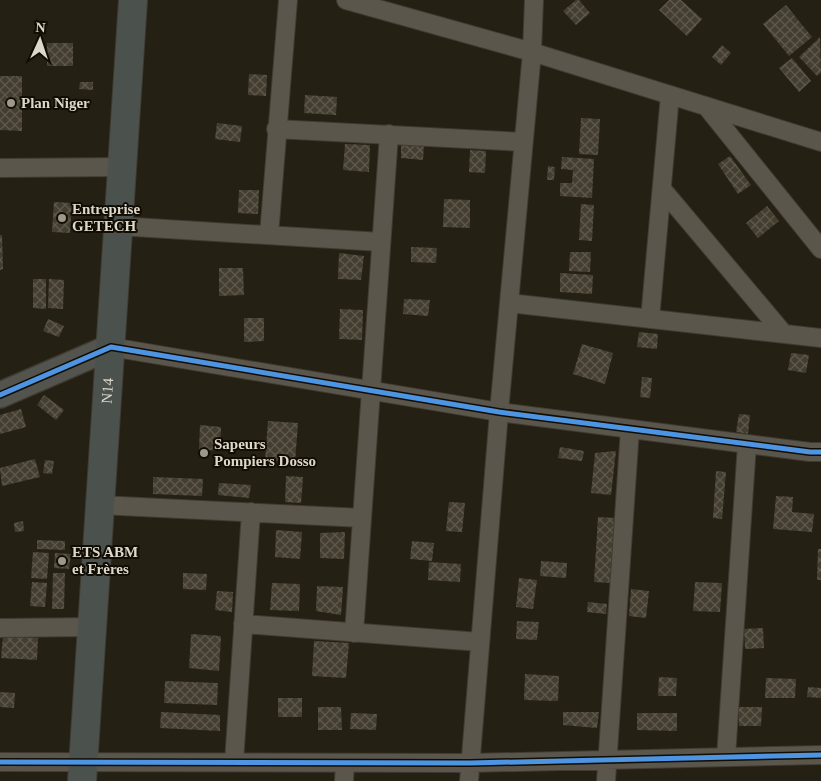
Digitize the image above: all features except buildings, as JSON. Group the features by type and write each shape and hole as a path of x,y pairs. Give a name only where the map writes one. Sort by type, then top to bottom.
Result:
{"main road":[{"name":"N14","path":"82,772 134,0"}],"street":[{"path":"269,236 276,129 288,0"},
{"path":"346,0 532,52 821,142"},
{"path":"469,781 498,412 532,52 534,0"},
{"path":"650,319 670,95"},
{"path":"706,106 821,249"},
{"path":"276,129 523,142"},
{"path":"354,632 389,134"},
{"path":"0,168 122,167"},
{"path":"662,189 784,334"},
{"path":"118,226 382,242"},
{"path":"509,303 821,338"},
{"path":"0,395 110,347 498,412 821,452"},
{"path":"606,781 630,429"},
{"path":"726,757 747,444"},
{"path":"100,505 362,518"},
{"path":"234,762 251,512"},
{"path":"243,624 480,642"},
{"path":"0,628 92,626"},
{"path":"0,762 82,772 234,762 470,763 821,755"},
{"path":"344,781 345,763"}],"cycle path":[{"path":"0,395 111,347 499,412 821,452"},
{"path":"0,762 470,763 821,755"}],"place":[{"name":"Plan Niger","path":"11,103"},
{"name":"Entreprise GETECH","path":"62,218"},
{"name":"Sapeurs Pompiers Dosso","path":"204,453"},
{"name":"ETS ABM et Frères","path":"62,561"}]}
